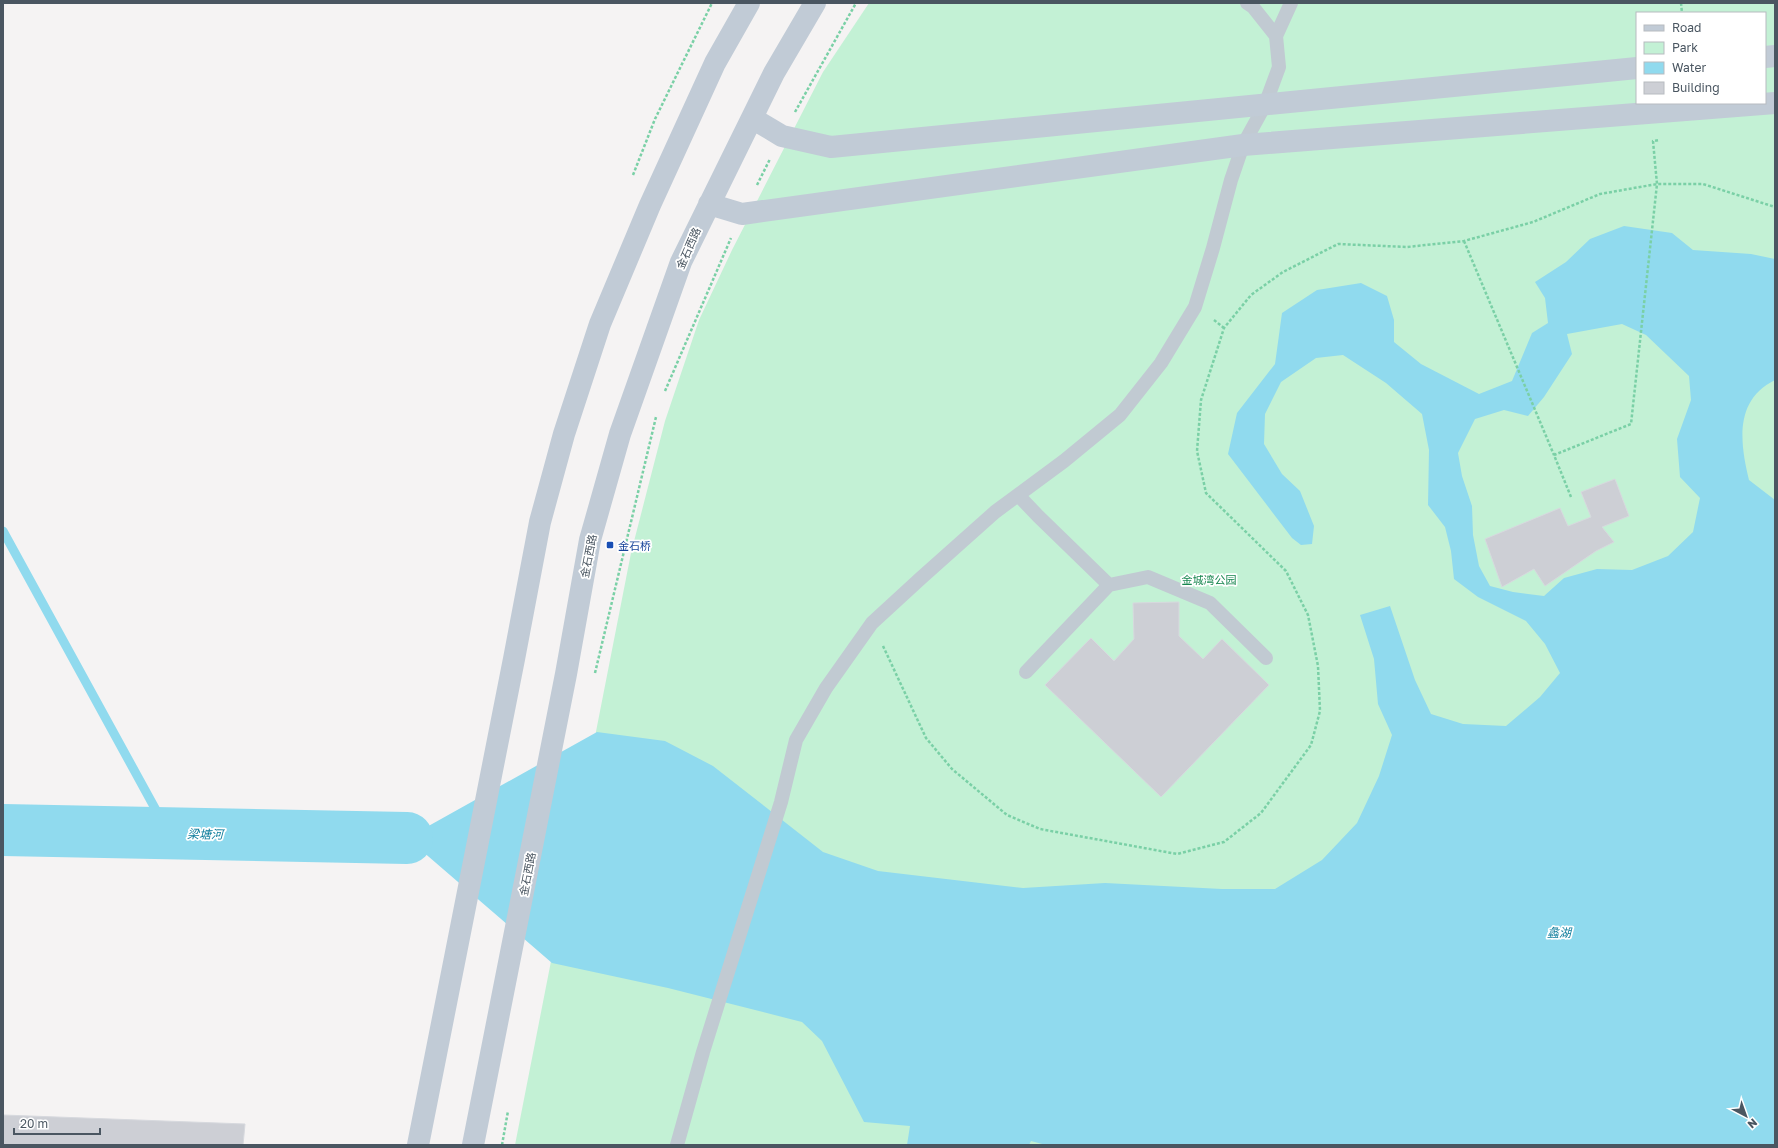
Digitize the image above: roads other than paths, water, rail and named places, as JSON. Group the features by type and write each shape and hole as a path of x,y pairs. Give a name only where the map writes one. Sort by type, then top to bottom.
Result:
{"main road":[{"path":"418,1145 540,522 564,434 600,324 650,205 715,63 749,3"},
{"name":"金石西路","path":"473,1145 566,674 590,540 620,434 681,262 774,73 815,3"},
{"path":"752,118 782,136 831,147 1636,68"},
{"path":"709,204 742,214 1243,145 1762,104"}],"lane":[{"path":"1247,3 1253,7 1276,36"},
{"path":"677,1145 703,1052 781,802 796,740 826,688 872,623 995,512 1064,461 1120,415 1161,363 1196,307 1231,180 1243,145 1265,105 1279,67 1276,36 1291,3"},
{"path":"1018,495 1109,585"},
{"path":"1026,672 1109,585 1148,577 1210,603 1266,658"}],"water":[{"name":"蠡湖","path":"1624,226 1672,233 1693,250 1751,254 1775,259 1775,380 1762,389 1752,399 1746,411 1742,437 1749,480 1775,500 1775,1145 1046,1145 1031,1141 1029,1145 907,1145 910,1126 864,1122 822,1041 802,1022 668,988 552,963 407,838 597,732 665,741 713,766 823,852 878,871 1023,888 1105,883 1222,889 1275,889 1322,860 1357,823 1379,776 1392,735 1378,704 1374,659 1360,615 1390,606 1415,680 1431,714 1463,724 1506,726 1540,697 1560,673 1545,644 1526,621 1478,597 1454,579 1451,551 1445,527 1428,505 1429,450 1422,414 1386,383 1343,355 1316,358 1281,382 1265,414 1264,444 1282,474 1300,491 1314,526 1312,544 1301,545 1292,538 1228,454 1237,413 1275,364 1282,313 1317,290 1361,283 1387,296 1394,320 1394,342 1421,364 1479,394 1512,381 1532,333 1548,323 1545,298 1535,282 1566,262 1590,239","holes":["1622,324 1646,335 1689,376 1691,400 1677,439 1680,477 1700,498 1693,532 1668,556 1632,570 1597,569 1564,578 1544,596 1513,592 1490,586 1479,566 1473,535 1472,506 1462,476 1458,453 1475,419 1504,410 1528,416 1544,397 1572,354 1567,334"]}],"waterway":[{"path":"3,531 168,832"},
{"name":"梁塘河","path":"3,830 407,838"}],"place":[{"name":"金石桥","path":"610,545"}],"park label":[{"name":"金城湾公园","path":"1209,579"}]}
